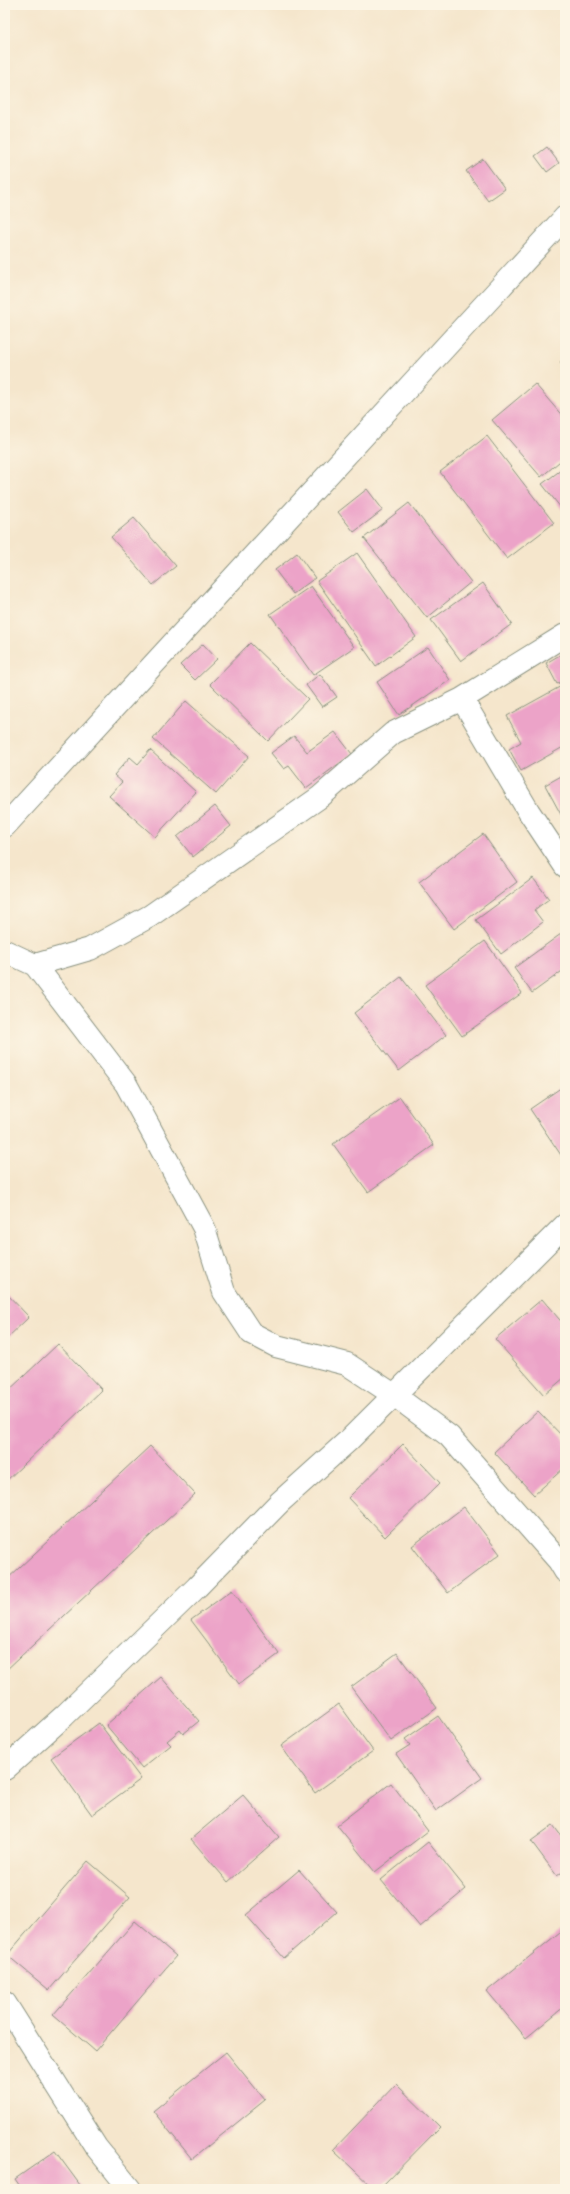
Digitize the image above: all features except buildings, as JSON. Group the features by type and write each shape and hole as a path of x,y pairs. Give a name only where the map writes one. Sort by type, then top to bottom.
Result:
{"street":[{"path":"5,826 565,217"},
{"path":"35,965 90,949 150,916 320,797 393,733 462,699 565,634"},
{"path":"462,699 529,812 565,866"},
{"path":"5,952 35,965 126,1084 204,1228 224,1292 251,1332 276,1346 347,1364 394,1395 449,1436 559,1561 565,1571"},
{"path":"5,1769 70,1711 197,1587 280,1502 349,1440 565,1225"},
{"path":"5,2003 96,2147 130,2189"}]}
